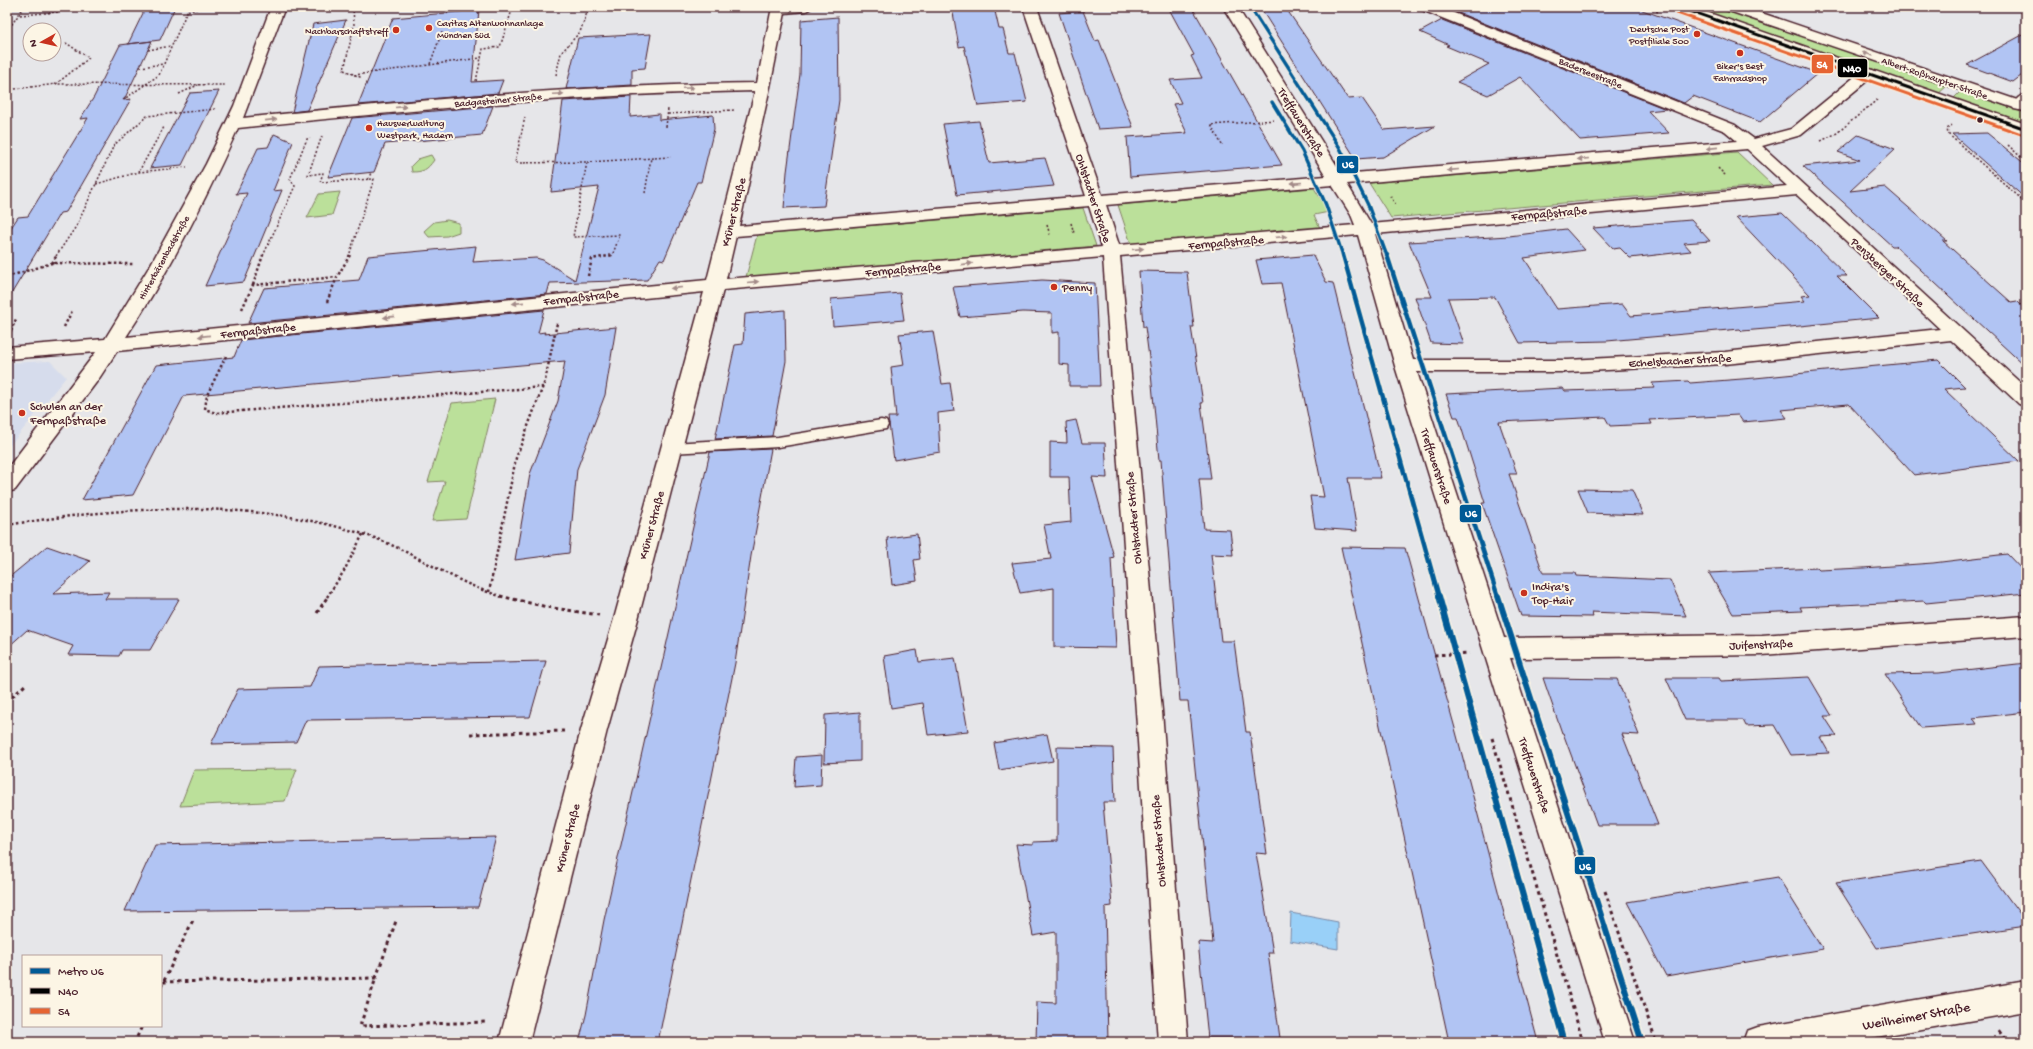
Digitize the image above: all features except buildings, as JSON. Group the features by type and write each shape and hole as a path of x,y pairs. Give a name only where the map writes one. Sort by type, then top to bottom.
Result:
{"street":[{"name":"Hinterbärenbadstraße","path":"7,484 91,375 127,321 160,264 214,164 233,124 250,84 278,7"},
{"path":"779,8 806,7"},
{"name":"Ohlstadter Straße","path":"1030,7 1108,236 1111,251 1149,711 1173,1042"},
{"name":"Treffauerstraße","path":"1230,7 1359,215 1365,230 1405,366 1620,1042"},
{"name":"Baderseestraße","path":"1427,7 1730,128 1751,144"},
{"name":"Albert-Roßhaupter-Straße","path":"1680,7 2026,129"},
{"name":"Albert-Roßhaupter-Straße","path":"1731,7 2024,104"},
{"name":"Krüner Straße","path":"518,1032 594,730 626,619 729,232 764,87 779,8"},
{"path":"729,232 1337,179 1700,150 1751,144 1796,132 1868,73"},
{"name":"Badgasteiner Straße","path":"233,124 551,94 717,87 764,87"},
{"name":"Penzberger Straße","path":"1751,144 1954,334 2026,399"},
{"name":"Fernpaßstraße","path":"7,352 111,345 585,296 1055,255 1365,230 1800,190"},
{"name":"Echelsbacher Straße","path":"1405,366 1568,366 1718,358 1954,334"},
{"name":"Juifenstraße","path":"1495,648 1762,645 2026,626"},
{"name":"Weilheimer Straße","path":"1758,1042 2026,996"}],"lane":[{"path":"671,448 778,442 881,425"}],"path":[{"path":"7,31 20,15 24,7"},
{"path":"123,100 159,75 189,7"},
{"path":"187,12 206,7"},
{"path":"353,7 354,26 344,70 360,77 359,79"},
{"path":"447,14 448,7"},
{"path":"354,75 481,58 484,49 500,47 513,7"},
{"path":"551,94 561,53 580,32 589,7"},
{"path":"20,15 58,12"},
{"path":"430,64 442,32"},
{"path":"56,84 89,58 66,43"},
{"path":"148,50 172,46"},
{"path":"140,67 164,64"},
{"path":"7,90 56,84 250,84"},
{"path":"179,94 198,85"},
{"path":"530,96 515,163 587,162 671,157"},
{"path":"52,263 77,225 114,144 147,116 241,106"},
{"path":"666,126 668,114 758,108"},
{"path":"319,324 337,277 351,254 374,179 320,182 323,173 308,175 332,114"},
{"path":"1222,145 1211,125 1299,118"},
{"path":"1953,124 1947,129 1948,134 2026,203"},
{"path":"139,172 164,127"},
{"path":"325,131 307,139 297,160 290,179 295,186 266,248 234,333 207,395 205,409 216,413 543,387"},
{"path":"2011,142 2007,145 2026,162"},
{"path":"1700,150 1744,195"},
{"path":"645,192 651,158"},
{"path":"585,296 592,259 612,257 620,234 573,237 587,162"},
{"path":"95,184 139,172 214,164"},
{"path":"368,179 371,173"},
{"path":"1376,176 1410,225"},
{"path":"1065,202 1080,253"},
{"path":"1041,204 1055,255"},
{"path":"7,277 52,263 160,264"},
{"path":"253,285 337,277"},
{"path":"489,592 516,458 543,387 561,299"},
{"path":"7,525 72,514 137,508 220,507 297,517 363,534 402,548 489,592 552,608 626,619"},
{"path":"317,613 344,571 363,534"},
{"path":"1464,646 1469,661"},
{"path":"1434,655 1466,653"},
{"path":"7,702 26,684"},
{"path":"470,734 594,730"},
{"path":"1492,737 1583,1042"},
{"path":"193,920 163,982 376,978"},
{"path":"396,921 360,1026 518,1032"},
{"path":"137,1037 142,1027"}],"shaded area":[{"name":"Schulen an der Fernpaßstraße","path":"50,361 66,377 7,449 7,363"}],"green space":[{"path":"1691,7 1718,7 1947,86 1938,94"},
{"path":"1961,91 2026,113 2026,124 1953,99"},
{"path":"1737,152 1772,185 1391,218 1369,183"},
{"path":"431,155 434,160 427,168 419,172 412,172 411,166 418,159"},
{"path":"1314,188 1329,212 1314,215 1320,228 1131,244 1118,205"},
{"path":"340,192 332,215 307,218 319,194"},
{"path":"1083,208 1096,246 746,277 757,235"},
{"path":"447,220 459,223 459,232 447,236 429,237 424,231 434,222"},
{"path":"495,399 466,519 432,521 445,481 428,482 452,403"},
{"path":"297,769 285,801 180,806 194,770"}],"water":[{"path":"1291,913 1338,922 1338,949 1290,941"}],"metro line":[{"name":"U6","path":"1250,7 1340,148 1368,205 1392,269 1642,1042"},
{"name":"U6","path":"1272,102 1302,151 1326,205 1347,268 1564,1042"}],"transit line":[{"name":"N40","path":"1679,7 2026,129"},
{"name":"54","path":"1677,13 2024,135"}],"place":[{"name":"Caritas Altenwohnanlage München Süd","path":"429,28"},
{"name":"Nachbarschaftstreff","path":"396,30"},
{"name":"Deutsche Post Postfiliale 500","path":"1697,34"},
{"name":"Biker's Best Fahrradshop","path":"1740,53"},
{"name":"Hausverwaltung Westpark, Hadern","path":"369,128"},
{"name":"Penny","path":"1054,287"},
{"name":"Schulen an der Fernpaßstraße","path":"22,413"},
{"name":"Indira's Top-Hair","path":"1524,593"}]}
